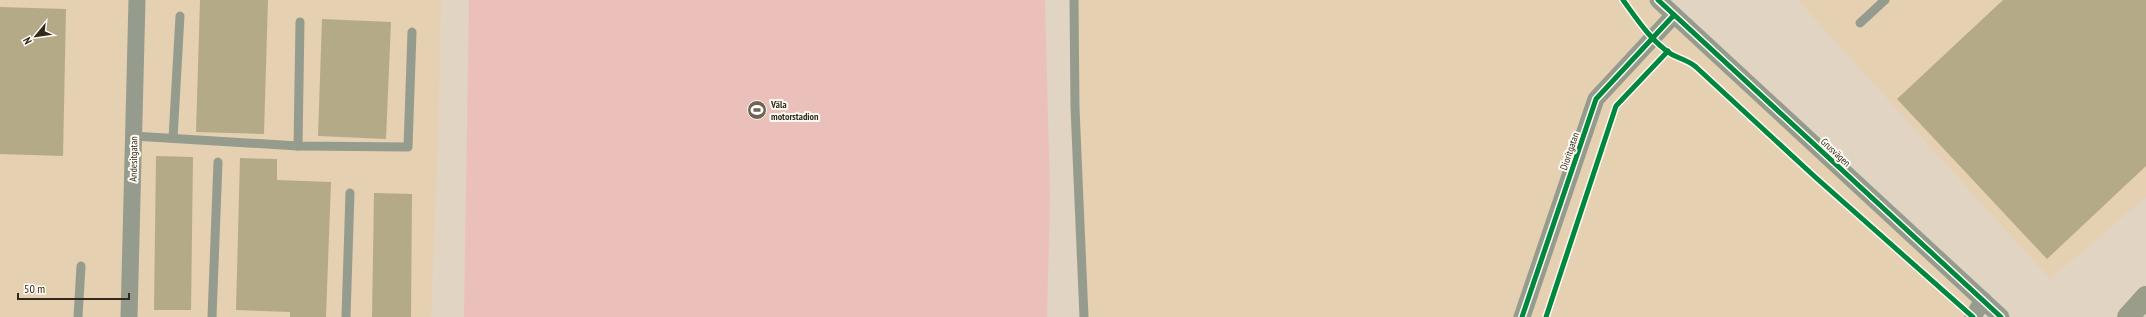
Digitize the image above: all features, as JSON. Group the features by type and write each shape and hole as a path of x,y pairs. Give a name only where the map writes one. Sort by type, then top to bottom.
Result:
{"main road":[{"path":"2128,317 2146,297"}],"street":[{"name":"Andesitgatan","path":"129,317 136,0"},
{"name":"Grusvägen","path":"1658,0 2001,317"},
{"name":"Dioritgatan","path":"1522,317 1596,100 1674,15"},
{"path":"1973,317 1983,300"}],"lane":[{"path":"1074,0 1075,108 1084,317"},
{"path":"1860,23 1885,0"},
{"path":"173,138 180,16"},
{"path":"298,146 300,22"},
{"path":"133,136 298,146 408,147 412,32"},
{"path":"212,317 218,162"},
{"path":"346,317 350,193"},
{"path":"78,317 81,266"}],"shaded area":[{"path":"0,0 441,0 438,138 431,317 0,317"},
{"name":"Väla motorstadion","path":"469,0 1045,0 1050,196 1047,317 464,317"},
{"path":"1074,0 1658,0 1983,300 1973,317 1084,317"},
{"path":"1798,0 2146,0 2146,197 2050,279"}],"building":[{"path":"200,0 268,0 264,134 196,132"},
{"path":"2003,0 2146,0 2146,166 2047,259 1897,99"},
{"path":"0,7 66,9 63,156 0,154"},
{"path":"322,19 391,22 386,139 318,136"},
{"path":"156,156 193,157 191,310 154,310"},
{"path":"240,158 277,159 277,180 331,182 326,317 290,317 290,312 236,310"},
{"path":"374,193 412,194 411,317 372,317"}],"cycle path":[{"path":"1623,0 1644,29 1663,48 1671,54 1696,67 1814,176 1973,317"},
{"path":"1658,0 2001,317"},
{"path":"1522,317 1596,99 1674,15"},
{"path":"1546,317 1616,106 1668,51"}],"place":[{"name":"Väla motorstadion","path":"757,110"}]}
